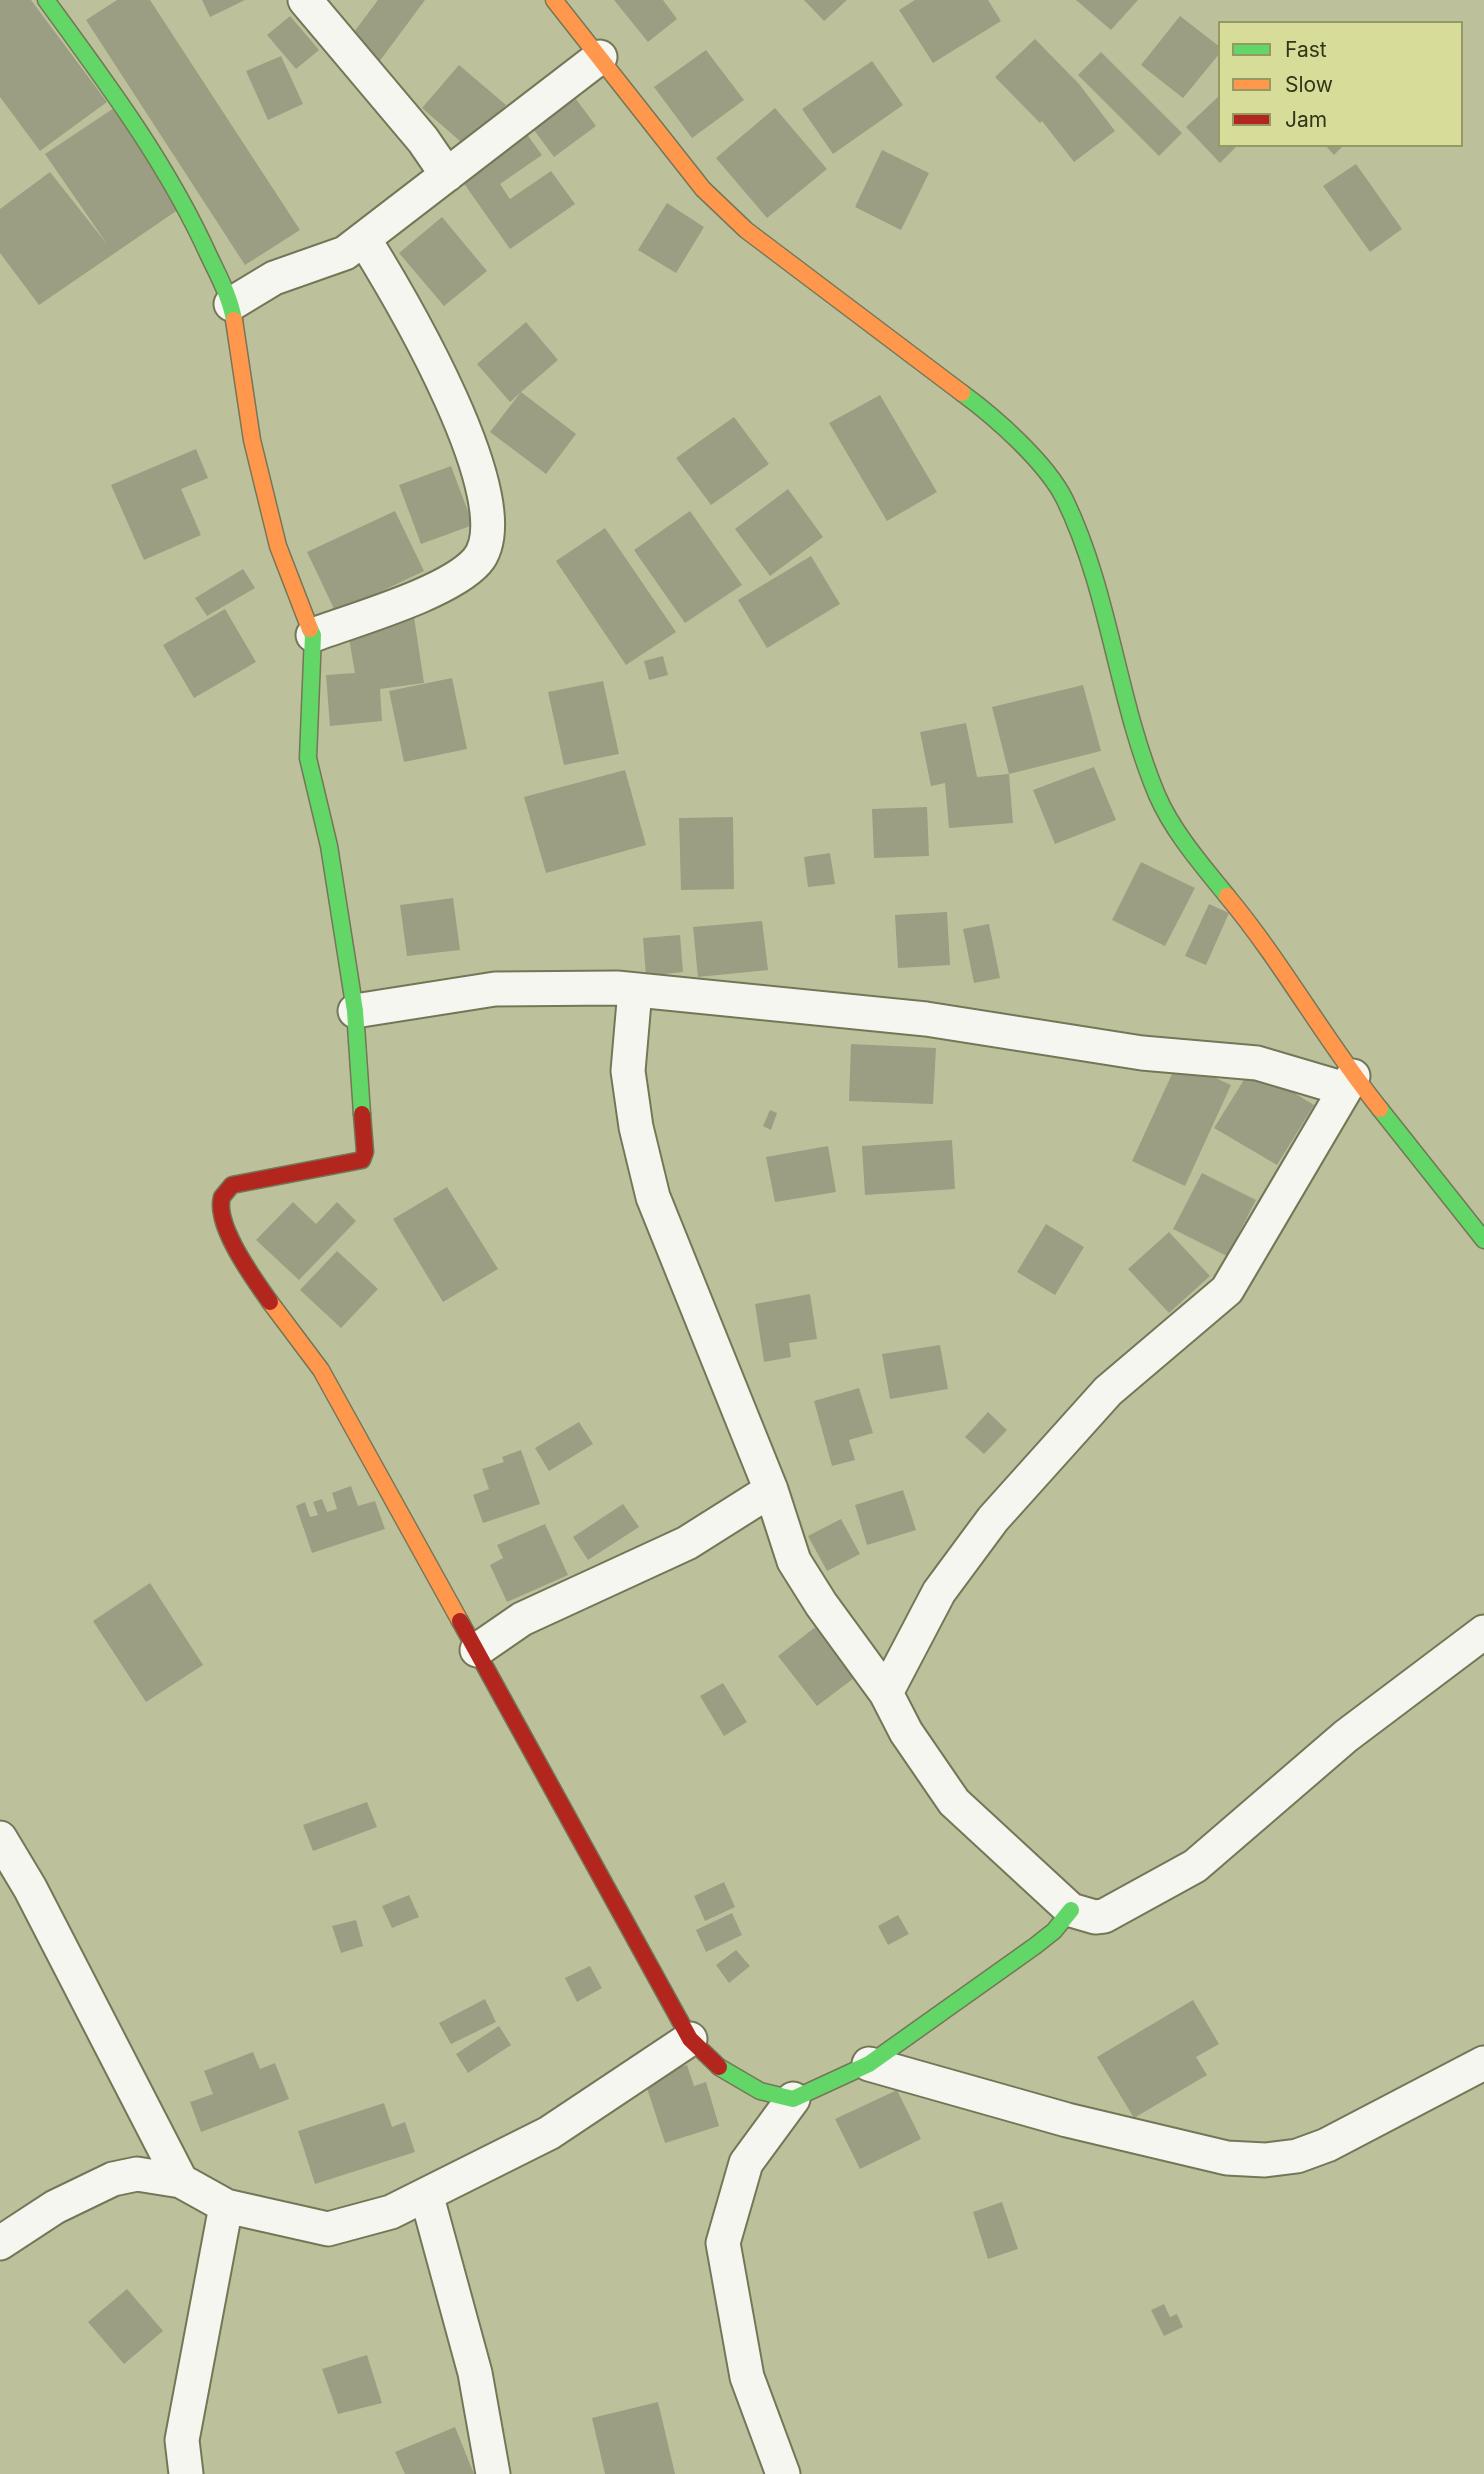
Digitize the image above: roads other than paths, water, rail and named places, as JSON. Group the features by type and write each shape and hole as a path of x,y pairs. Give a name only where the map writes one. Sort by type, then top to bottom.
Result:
{"street":[{"path":"46,0 122,103 190,214 231,304 258,467 278,545 313,635 309,758 329,846 355,1011 365,1152 362,1160 232,1185 220,1203 223,1220 251,1275 321,1370 690,2039 725,2073 760,2091 793,2099"},
{"path":"305,0 423,140 447,175"},
{"path":"554,0 703,189 746,230 980,406 1023,446 1064,498 1094,575 1139,741 1158,797 1195,857 1264,940 1349,1082 1484,1240"},
{"path":"231,304 274,278 345,253 600,57"},
{"path":"313,635 456,580 477,560 486,542 484,489 446,386 407,307 364,239"},
{"path":"355,1011 495,989 635,990 926,1019 1142,1053 1257,1063 1349,1082"},
{"path":"635,990 628,1071 636,1127 653,1197 771,1490 794,1560 821,1604 886,1693 906,1732 954,1802 1071,1910 1095,1917 1104,1916 1195,1866 1346,1736 1484,1632"},
{"path":"886,1693 939,1592 993,1519 1108,1391 1227,1290 1349,1082"},
{"path":"477,1650 522,1619 687,1543 771,1490"},
{"path":"0,1838 30,1888 181,2181"},
{"path":"783,2474 747,2377 723,2243 746,2163 793,2099 869,2064 1035,1947 1054,1931 1071,1910"},
{"path":"0,2243 55,2207 113,2179 137,2174 181,2181 226,2206 328,2230 391,2213 549,2133 690,2039"},
{"path":"869,2064 1067,2120 1227,2158 1265,2160 1297,2156 1327,2145 1484,2063"},
{"path":"427,2197 475,2373 493,2474"},
{"path":"186,2474 181,2440 226,2206"}]}
